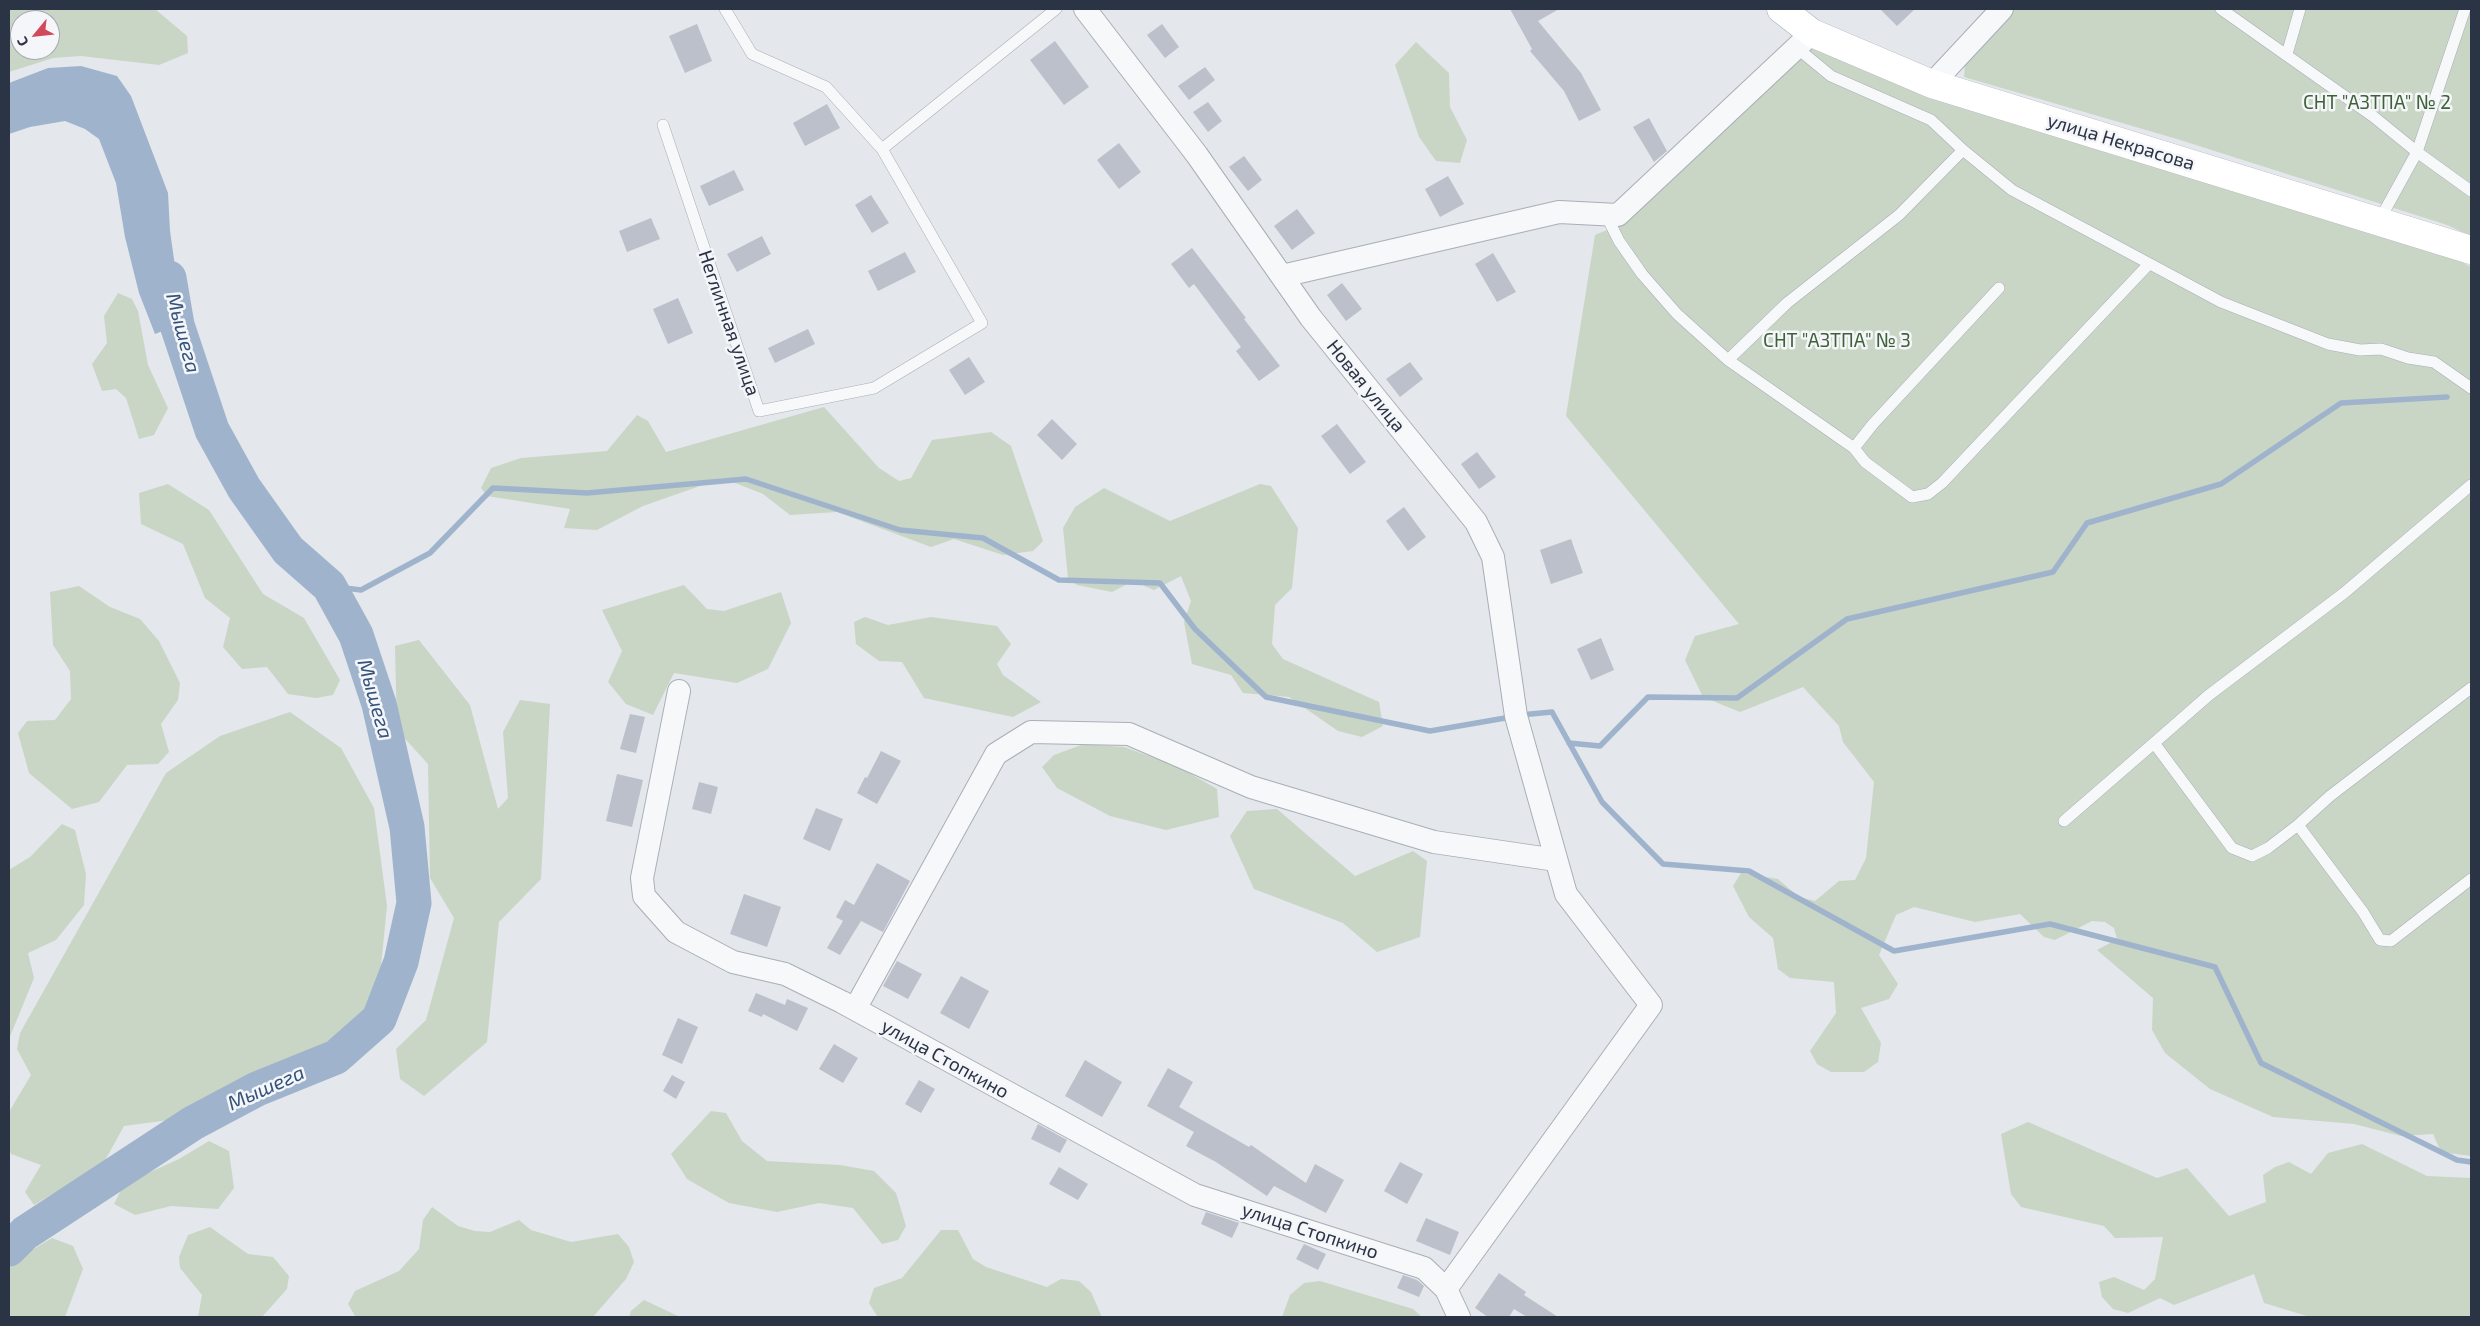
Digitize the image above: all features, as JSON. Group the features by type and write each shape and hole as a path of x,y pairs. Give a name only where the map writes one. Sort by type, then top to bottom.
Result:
{"main road":[{"name":"улица Некрасова","path":"1781,9 1805,41 1932,84 2471,250"}],"street":[{"name":"Новая улица","path":"1085,9 1197,155 1311,318 1476,522 1493,557 1516,716 1566,894 1651,1006 1446,1289"},
{"path":"1932,84 2002,9"},
{"path":"1282,276 1559,212 1618,215 1805,41"},
{"name":"улица Стопкино","path":"679,691 642,878 644,896 676,932 734,962 785,974 855,1009 1195,1195 1424,1268 1446,1289"},
{"path":"855,1009 996,754 1031,732 1129,734 1251,787 1434,842 1556,860"},
{"path":"1446,1289 1459,1317"}],"lane":[{"name":"Неглинная улица","path":"663,126 758,411 874,388 982,323 882,149 826,87 752,54 725,9"},
{"path":"882,149 1056,9"},
{"path":"2221,9 2374,117 2417,152 2471,191"},
{"path":"2287,54 2300,9"},
{"path":"2379,221 2417,152 2465,9"},
{"path":"1805,41 1831,76 1931,120 1962,150 2012,190 2148,265 2221,302 2319,341 2360,350 2381,349 2408,358 2434,362 2471,388"},
{"path":"1728,360 1787,302 1899,214 1962,150"},
{"path":"1606,215 1619,241 1642,274 1677,314 1728,360 1854,448 1865,462 1912,497 1928,494 1942,483 2148,265"},
{"path":"1854,448 1873,424 1999,288"},
{"path":"2064,821 2210,695 2344,593 2471,485"},
{"path":"2154,743 2232,848 2252,856 2268,848 2298,825 2330,796 2471,688"},
{"path":"2298,825 2363,912 2380,940 2391,941 2471,879"}],"green space":[{"path":"9,9 155,9 187,36 188,53 159,65 81,56 60,58 60,10 10,10 10,60 47,60 9,72"},
{"name":"СНТ \"АЗТПА\" № 2","path":"2012,9 2471,9 2471,236 2447,225 2177,139 1964,77 1965,65"},
{"path":"1416,42 1449,73 1450,107 1467,140 1460,163 1436,161 1419,137 1395,65"},
{"name":"СНТ \"АЗТПА\" № 3","path":"1811,44 2455,258 2471,267 2471,1156 2441,1152 2433,1134 2401,1136 2354,1124 2273,1117 2210,1089 2165,1053 2152,1030 2153,998 2097,950 2117,939 2114,928 2105,922 2092,921 2055,940 2044,937 2020,914 1975,922 1914,907 1896,915 1879,955 1898,984 1889,999 1861,1008 1881,1043 1878,1062 1864,1072 1831,1072 1817,1064 1810,1051 1836,1013 1834,982 1790,978 1778,969 1773,938 1749,917 1733,886 1741,873 1778,879 1799,897 1815,901 1839,881 1855,880 1866,858 1874,782 1843,742 1839,726 1803,687 1740,712 1703,697 1685,660 1695,636 1739,624 1566,416 1595,235 1619,225"},
{"path":"118,293 132,299 138,311 148,365 168,408 154,435 139,439 126,398 116,389 102,391 92,364 107,343 104,316"},
{"path":"824,407 879,468 899,481 911,478 932,440 991,432 1011,446 1043,541 1033,551 1003,555 954,539 931,547 837,512 790,515 763,494 723,478 643,506 597,530 564,528 570,509 487,496 481,488 491,468 521,458 607,451 637,415 648,421 666,452"},
{"path":"168,484 209,510 263,594 304,618 340,680 333,695 316,698 288,694 267,667 242,669 223,647 230,618 205,598 183,544 141,524 139,493"},
{"path":"1260,484 1271,486 1298,528 1292,588 1275,605 1272,644 1283,659 1379,702 1383,726 1362,737 1338,731 1289,697 1243,693 1231,675 1192,664 1184,622 1191,601 1181,576 1154,590 1133,581 1112,592 1077,585 1068,578 1063,528 1075,507 1104,488 1170,521"},
{"path":"684,585 707,609 724,611 781,592 791,623 768,669 737,683 674,673 653,715 626,704 608,682 622,651 602,610"},
{"path":"79,586 110,607 140,619 159,641 180,683 178,700 161,724 169,752 158,764 127,765 99,802 72,809 29,773 18,733 27,721 55,720 71,699 70,671 53,645 50,592"},
{"path":"865,617 888,625 931,617 997,626 1011,644 997,664 1003,675 1041,702 1013,717 924,698 902,662 879,661 856,644 854,622"},
{"path":"419,640 470,705 498,809 508,798 503,732 520,700 550,704 541,879 499,922 487,1042 424,1096 400,1079 396,1049 426,1020 454,918 430,878 428,764 397,730 395,646"},
{"path":"290,712 341,748 374,808 387,906 378,996 355,1027 184,1118 124,1126 103,1164 34,1205 25,1192 41,1165 11,1154 9,1147 9,1112 31,1075 17,1049 20,1033 166,773 220,736"},
{"path":"1084,744 1124,747 1177,766 1217,789 1219,817 1166,830 1110,816 1057,788 1042,767 1054,755"},
{"path":"1277,809 1355,876 1413,851 1427,861 1420,937 1377,952 1343,923 1254,889 1230,836 1247,811"},
{"path":"62,824 75,830 86,874 84,905 56,940 28,953 34,978 9,1039 9,870 30,857"},
{"path":"711,1111 726,1113 742,1141 767,1161 840,1165 874,1171 896,1193 906,1226 898,1240 882,1244 853,1208 819,1203 777,1212 729,1203 687,1179 671,1154"},
{"path":"2028,1122 2157,1178 2187,1168 2229,1216 2266,1202 2263,1175 2275,1167 2289,1162 2311,1174 2328,1153 2362,1144 2427,1176 2471,1178 2471,1317 2310,1317 2264,1303 2254,1274 2174,1305 2160,1298 2128,1313 2113,1309 2102,1297 2099,1282 2114,1277 2144,1290 2155,1279 2163,1237 2115,1238 2104,1226 2021,1207 2011,1194 2001,1134"},
{"path":"209,1141 229,1151 234,1188 218,1209 171,1206 135,1215 114,1204 124,1184 179,1159"},
{"path":"432,1207 458,1226 475,1231 490,1232 519,1220 531,1230 571,1242 618,1234 629,1247 634,1262 626,1279 593,1317 355,1316 348,1304 355,1291 399,1271 419,1249 423,1220"},
{"path":"210,1227 248,1254 273,1257 289,1276 287,1289 262,1317 198,1317 202,1295 180,1268 179,1257 188,1235"},
{"path":"941,1230 958,1230 973,1259 986,1267 1047,1287 1061,1279 1079,1281 1091,1292 1102,1317 877,1316 869,1303 874,1288 902,1278"},
{"path":"52,1238 73,1246 83,1269 65,1317 9,1317 9,1264"},
{"path":"1320,1281 1413,1309 1422,1317 1282,1317 1290,1295 1304,1283"},
{"path":"644,1300 680,1317 629,1317 631,1311"}],"water":[{"path":"81,66 117,76 131,96 168,193 170,231 183,323 155,334 139,293 125,237 116,183 99,139 85,129 65,121 30,127 9,134 9,83 48,68"}],"building":[{"path":"1510,9 1559,9 1538,21 1581,73 1601,110 1579,121 1564,91 1530,51 1532,49"},
{"path":"1880,9 1915,9 1897,26"},
{"path":"697,24 712,61 685,73 669,36"},
{"path":"1162,24 1179,47 1165,58 1147,35"},
{"path":"1055,41 1089,87 1064,105 1030,60"},
{"path":"1205,67 1215,80 1189,100 1178,86"},
{"path":"1208,102 1222,121 1208,132 1193,112"},
{"path":"827,104 840,128 805,146 793,123"},
{"path":"1649,118 1667,151 1654,162 1633,127"},
{"path":"1119,143 1141,172 1119,189 1097,160"},
{"path":"1244,156 1262,180 1248,191 1229,167"},
{"path":"734,170 744,190 709,206 700,186"},
{"path":"1448,176 1464,204 1440,217 1425,189"},
{"path":"871,195 889,223 872,233 855,205"},
{"path":"1297,209 1315,233 1292,250 1274,226"},
{"path":"651,218 660,239 627,252 619,231"},
{"path":"762,236 771,254 737,272 727,254"},
{"path":"1192,248 1280,366 1259,381 1236,351 1241,347 1194,284 1189,288 1171,264"},
{"path":"905,252 916,272 878,291 868,271"},
{"path":"1493,253 1516,292 1497,302 1475,264"},
{"path":"1342,283 1362,309 1346,321 1327,295"},
{"path":"678,298 693,333 668,344 653,309"},
{"path":"808,329 815,344 775,363 768,348"},
{"path":"969,357 985,382 965,395 949,370"},
{"path":"1410,362 1423,379 1400,397 1386,379"},
{"path":"1052,419 1077,444 1062,460 1037,435"},
{"path":"1337,424 1366,462 1350,474 1321,436"},
{"path":"1477,452 1496,477 1479,489 1461,464"},
{"path":"1404,507 1426,537 1408,551 1386,521"},
{"path":"1571,539 1583,573 1551,584 1540,550"},
{"path":"1601,638 1614,670 1591,680 1577,649"},
{"path":"630,714 645,717 636,753 620,749"},
{"path":"881,751 901,761 877,804 857,793"},
{"path":"617,774 643,780 632,827 606,821"},
{"path":"699,782 718,787 711,814 692,809"},
{"path":"816,808 843,819 830,851 803,839"},
{"path":"877,863 910,881 883,932 861,921 840,955 827,948 843,921 836,917 845,900 854,905"},
{"path":"744,894 781,907 767,947 730,934"},
{"path":"897,961 922,974 908,999 883,986"},
{"path":"961,976 989,991 969,1029 940,1013"},
{"path":"756,993 785,1005 787,999 808,1008 797,1031 763,1014 762,1017 748,1011"},
{"path":"678,1018 698,1027 682,1064 662,1055"},
{"path":"834,1044 858,1058 843,1083 819,1069"},
{"path":"1085,1060 1122,1082 1102,1117 1065,1096"},
{"path":"1168,1068 1193,1082 1179,1107 1249,1147 1251,1145 1306,1183 1315,1164 1344,1180 1326,1213 1274,1186 1267,1196 1216,1162 1186,1146 1194,1132 1147,1106"},
{"path":"672,1075 685,1082 676,1099 663,1091"},
{"path":"919,1080 935,1089 921,1113 905,1104"},
{"path":"1038,1124 1067,1140 1060,1153 1031,1139"},
{"path":"1400,1162 1423,1174 1407,1204 1384,1191"},
{"path":"1059,1167 1088,1184 1078,1200 1049,1184"},
{"path":"1206,1212 1239,1223 1232,1238 1201,1224"},
{"path":"1426,1218 1459,1232 1450,1255 1416,1241"},
{"path":"1304,1244 1326,1254 1318,1270 1296,1259"},
{"path":"1499,1273 1526,1292 1524,1295 1558,1317 1527,1317 1514,1309 1509,1317 1488,1317 1475,1308"},
{"path":"1403,1275 1417,1280 1424,1286 1419,1297 1397,1288"}],"waterway":[{"name":"Мышега","path":"9,1249 25,1233 193,1123 257,1089 336,1057 379,1019 401,962 414,903 407,827 379,704 356,635 329,586 288,550 244,488 212,430 177,325 169,278"},
{"path":"1569,743 1600,746 1648,697 1737,698 1847,619 2053,572 2087,523 2221,484 2341,403 2447,397"},
{"path":"329,586 361,590 430,553 493,488 587,493 746,479 900,530 983,538 1059,580 1160,583 1195,629 1266,697 1430,731 1511,717"},
{"path":"1520,715 1552,712 1602,802 1663,864 1749,871 1894,951 2050,924 2215,967 2261,1063 2457,1160 2471,1162"}]}
